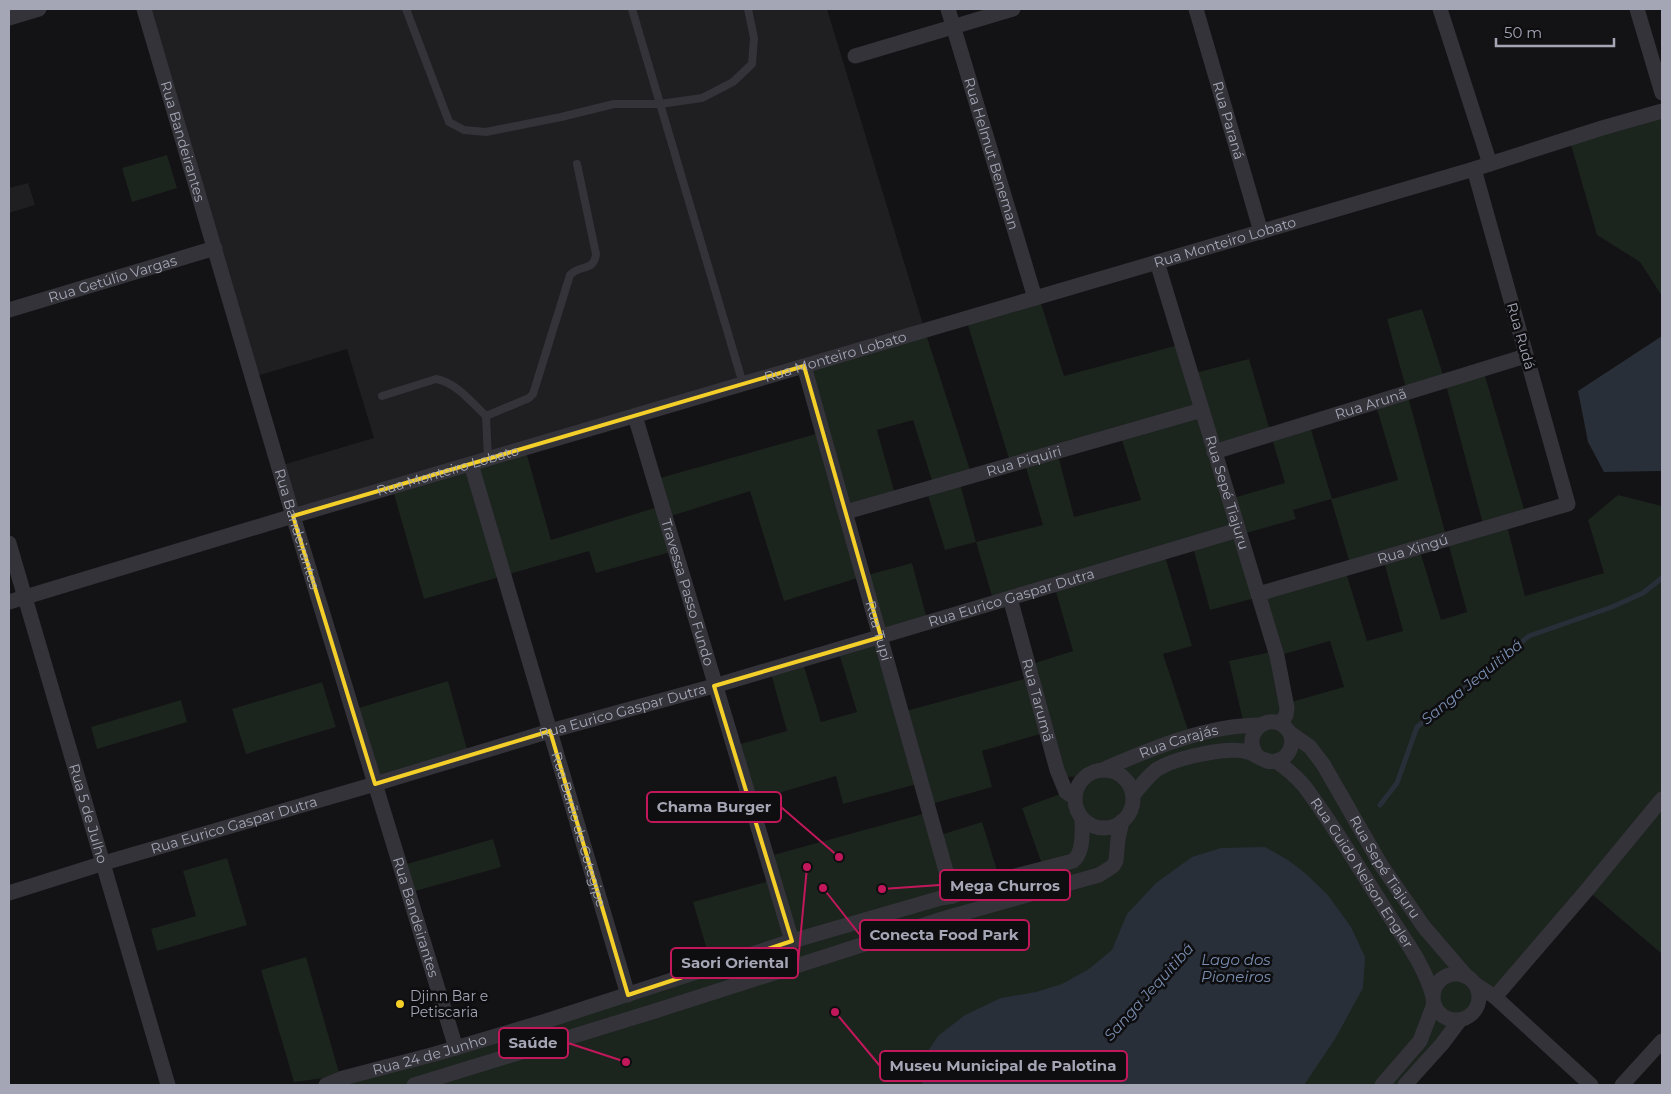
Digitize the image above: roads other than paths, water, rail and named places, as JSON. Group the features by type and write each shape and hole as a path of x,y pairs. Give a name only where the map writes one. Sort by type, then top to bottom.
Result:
{"street":[{"path":"9,18 39,9"},
{"name":"Rua Bandeirantes","path":"144,9 216,248 293,516 456,1048"},
{"name":"Rua Helmut Beneman","path":"948,9 1035,298"},
{"path":"855,56 1013,9"},
{"name":"Rua Paraná","path":"1196,9 1261,232"},
{"path":"1440,9 1490,164"},
{"path":"1638,9 1662,93"},
{"name":"Rua Monteiro Lobato","path":"9,602 293,516 1474,169 1662,111"},
{"name":"Rua Rudá","path":"1474,169 1568,504"},
{"name":"Rua Getúlio Vargas","path":"9,310 216,248"},
{"name":"Rua Sepé Tiajuru","path":"1157,262 1277,656 1286,696 1285,728 1310,748 1323,764 1381,865 1424,927 1474,986"},
{"name":"Rua Arunã","path":"1214,452 1526,356"},
{"name":"Rua Tupi","path":"804,366 953,896"},
{"name":"Rua Piquiri","path":"846,512 1202,410"},
{"name":"Travessa Passo Fundo","path":"635,416 714,686 792,941"},
{"name":"Rua Barão de Cotegipe","path":"471,464 628,995"},
{"name":"Rua Xingú","path":"1258,594 1568,504"},
{"name":"Rua Eurico Gaspar Dutra","path":"9,893 550,731 714,686 1238,530"},
{"name":"Rua 5 de Julho","path":"9,542 168,1085"},
{"name":"Rua Tarumã","path":"1010,598 1058,770 1066,792 1075,798"},
{"path":"1133,795 1145,780 1157,770 1210,752 1249,752 1264,761 1276,762 1283,759 1291,748 1292,741 1285,728 1274,723 1260,725 1252,737 1251,744 1253,751 1258,757"},
{"name":"Rua Carajás","path":"1102,770 1133,756 1190,736 1244,725 1260,725"},
{"name":"Rua Guido Nelson Engler","path":"1276,762 1288,770 1304,786 1328,821 1415,957 1428,982 1433,1000"},
{"path":"1058,770 1069,777 1076,778 1102,770 1119,774 1130,787 1133,795 1129,814 1116,825 1102,828 1082,819 1078,812 1075,798 1077,788 1087,775"},
{"path":"1495,997 1662,799"},
{"name":"Rua 24 de Junho","path":"326,1085 343,1078 456,1048 628,995 792,941 953,896 1000,880 1073,861 1078,857 1080,851 1082,819"},
{"path":"414,1085 655,1011 949,916 1099,875 1116,862 1122,821"},
{"path":"1382,1085 1420,1041 1437,984 1442,979 1454,974 1495,997 1591,1085"},
{"path":"1433,1000 1441,1015 1453,1020 1460,1020 1467,1017 1477,1006 1474,986"},
{"path":"1405,1085 1442,1044 1460,1020"},
{"path":"1622,1085 1662,1041"}],"lane":[{"path":"406,9 449,122 464,130 486,132 614,104 660,104 702,98 733,82 752,64 754,38 748,9"},
{"path":"632,9 743,384"},
{"path":"486,416 528,398 533,394 570,274 574,270 591,266 595,261 596,254 577,164"},
{"path":"382,396 436,379 445,381 457,388 486,416 488,459"}],"water":[{"path":"1662,336 1662,471 1604,472 1588,442 1578,391"},
{"name":"Lago dos Pioneiros","path":"1265,847 1288,860 1327,894 1351,927 1365,957 1363,988 1335,1039 1304,1085 922,1085 928,1051 938,1036 965,1015 1001,998 1036,992 1062,984 1089,969 1112,950 1127,914 1156,883 1192,857 1221,848"}],"waterway":[{"name":"Sanga Jequitibá","path":"1380,805 1397,783 1417,727 1529,636 1612,607 1643,593 1662,578"}],"place":[{"name":"Chama Burger","path":"839,857"},
{"name":"Saori Oriental","path":"807,867"},
{"name":"Conecta Food Park","path":"823,888"},
{"name":"Mega Churros","path":"882,889"},
{"name":"Djinn Bar e Petiscaria","path":"400,1004"},
{"name":"Museu Municipal de Palotina","path":"835,1012"},
{"name":"Saúde","path":"626,1062"}]}
